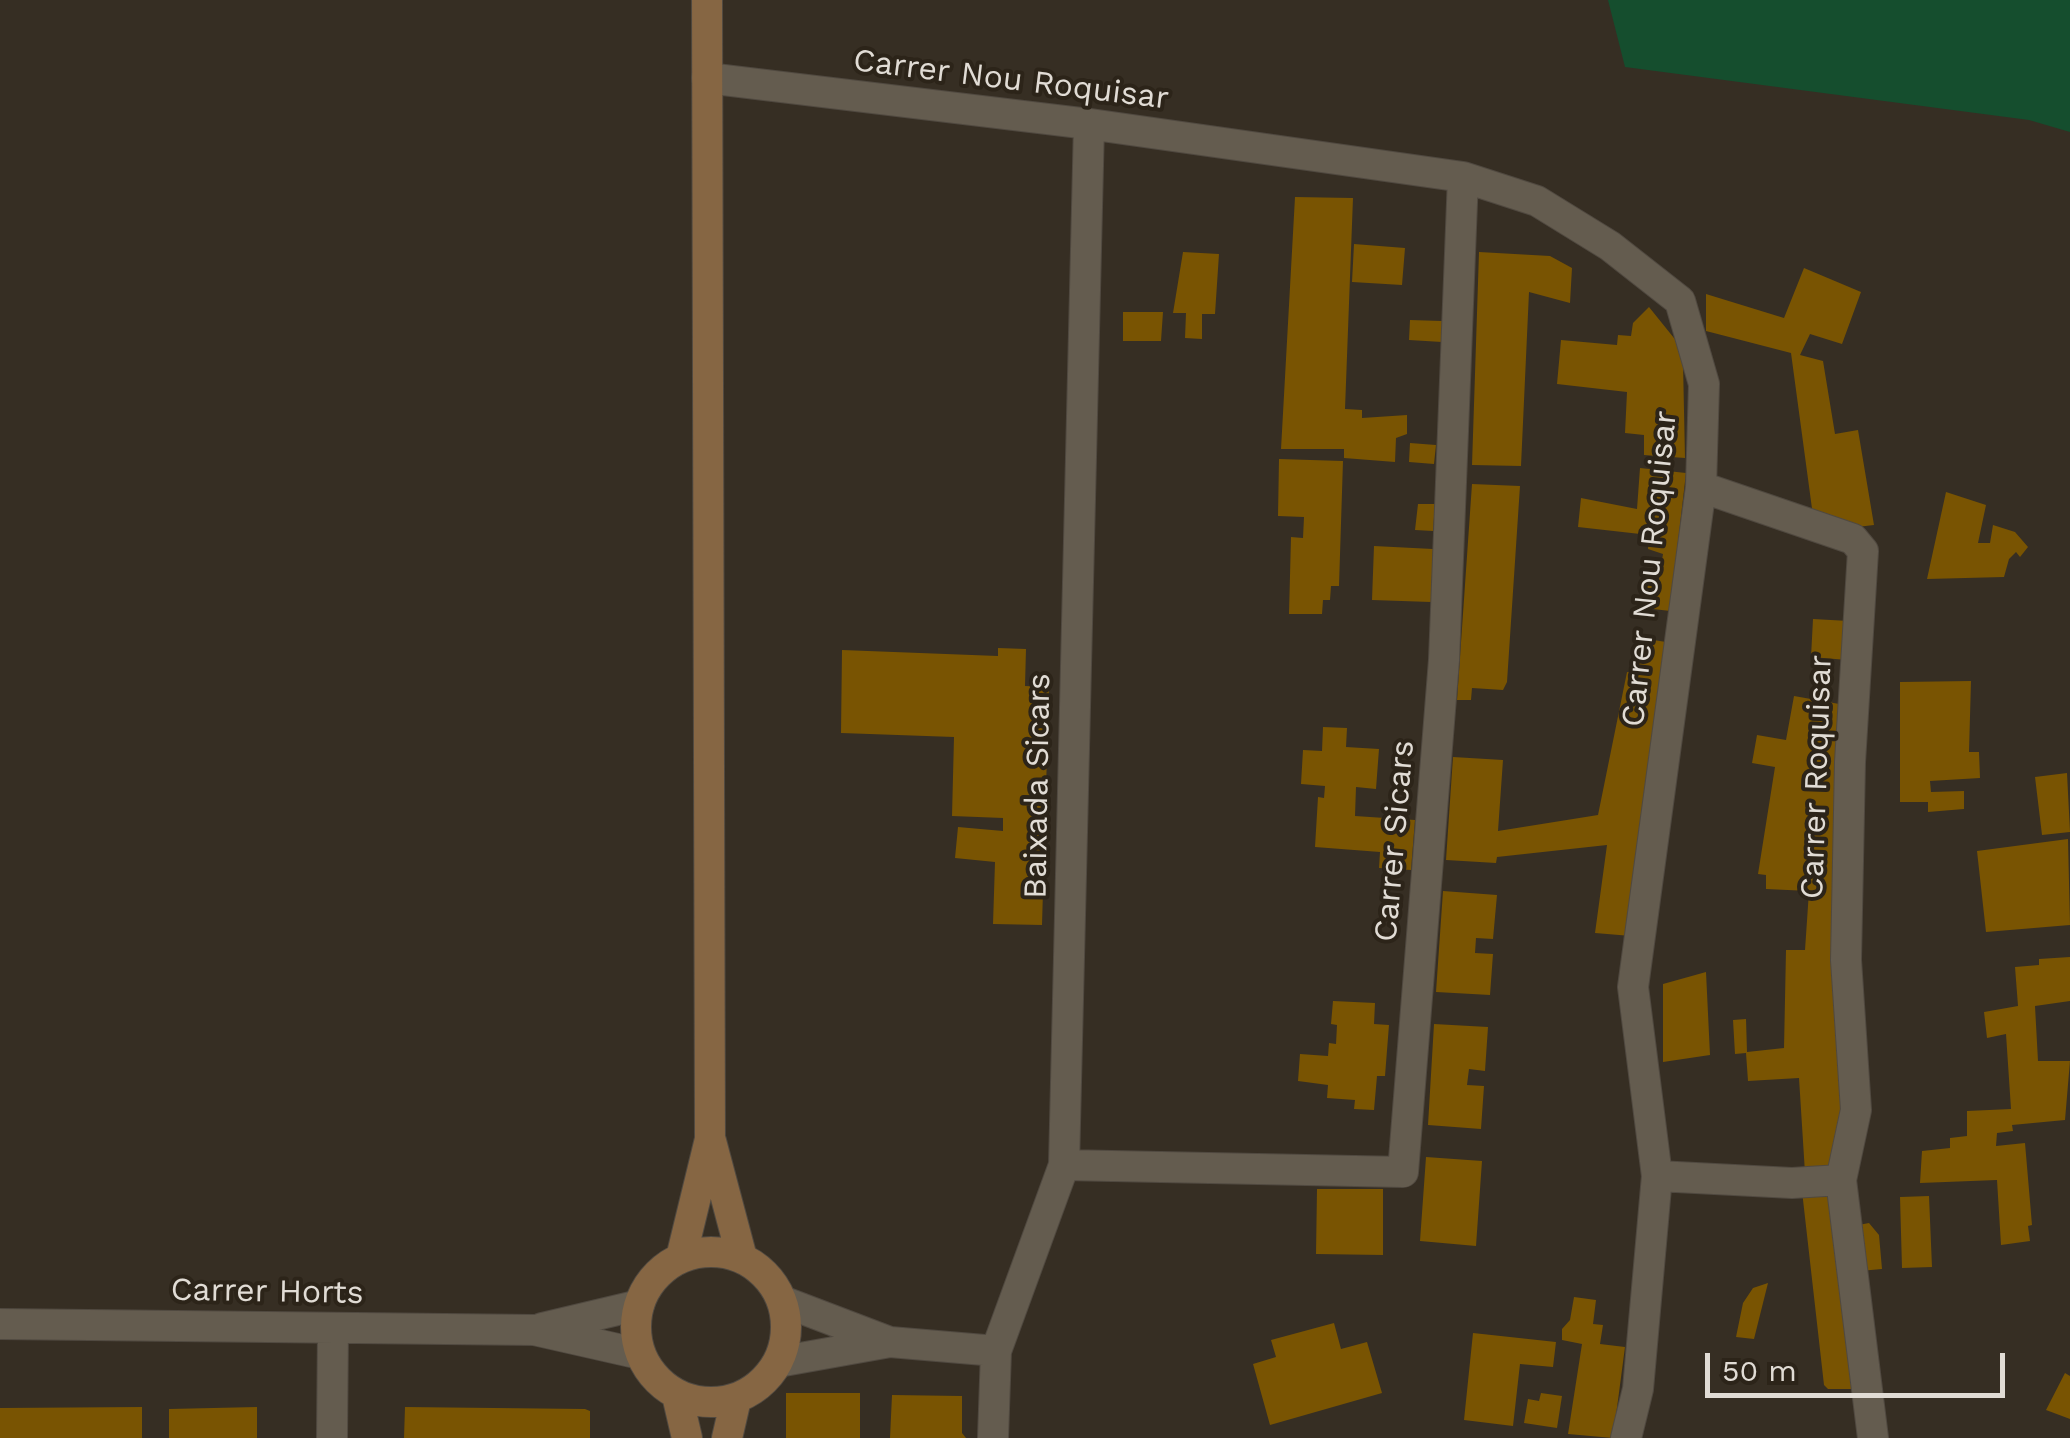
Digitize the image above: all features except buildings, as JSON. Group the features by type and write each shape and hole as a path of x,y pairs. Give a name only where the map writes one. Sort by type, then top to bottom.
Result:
{"street":[{"path":"681,1258 710,1138 708,0"},
{"name":"Carrer Nou Roquisar","path":"707,78 1089,124 1463,177 1536,200 1610,246 1680,301 1704,384 1702,487 1634,988 1658,1176 1638,1389 1626,1438"},
{"name":"Baixada Sicars","path":"993,1438 996,1350 1064,1165 1089,124"},
{"name":"Carrer Sicars","path":"1064,1165 1403,1172 1444,660 1463,177"},
{"name":"Carrer Roquisar","path":"1702,487 1854,539 1862,551 1850,762 1846,960 1856,1110 1840,1180 1873,1438"},
{"path":"710,1138 742,1258"},
{"path":"1658,1176 1792,1183 1840,1180"},
{"path":"711,1251 742,1258 766,1275 782,1301 786,1332 778,1362 764,1380 736,1399 706,1402 677,1395 655,1378 640,1354 636,1329 639,1305 654,1277 681,1258 711,1251"},
{"path":"782,1301 890,1342"},
{"name":"Carrer Horts","path":"534,1330 639,1305"},
{"name":"Carrer Horts","path":"0,1324 534,1330 640,1354"},
{"path":"332,1438 333,1328"},
{"path":"778,1362 890,1342 996,1350"},
{"path":"677,1395 687,1438"},
{"path":"727,1438 736,1399"}],"green space":[{"path":"1608,0 2070,0 2070,132 2029,120 1625,67"}]}
